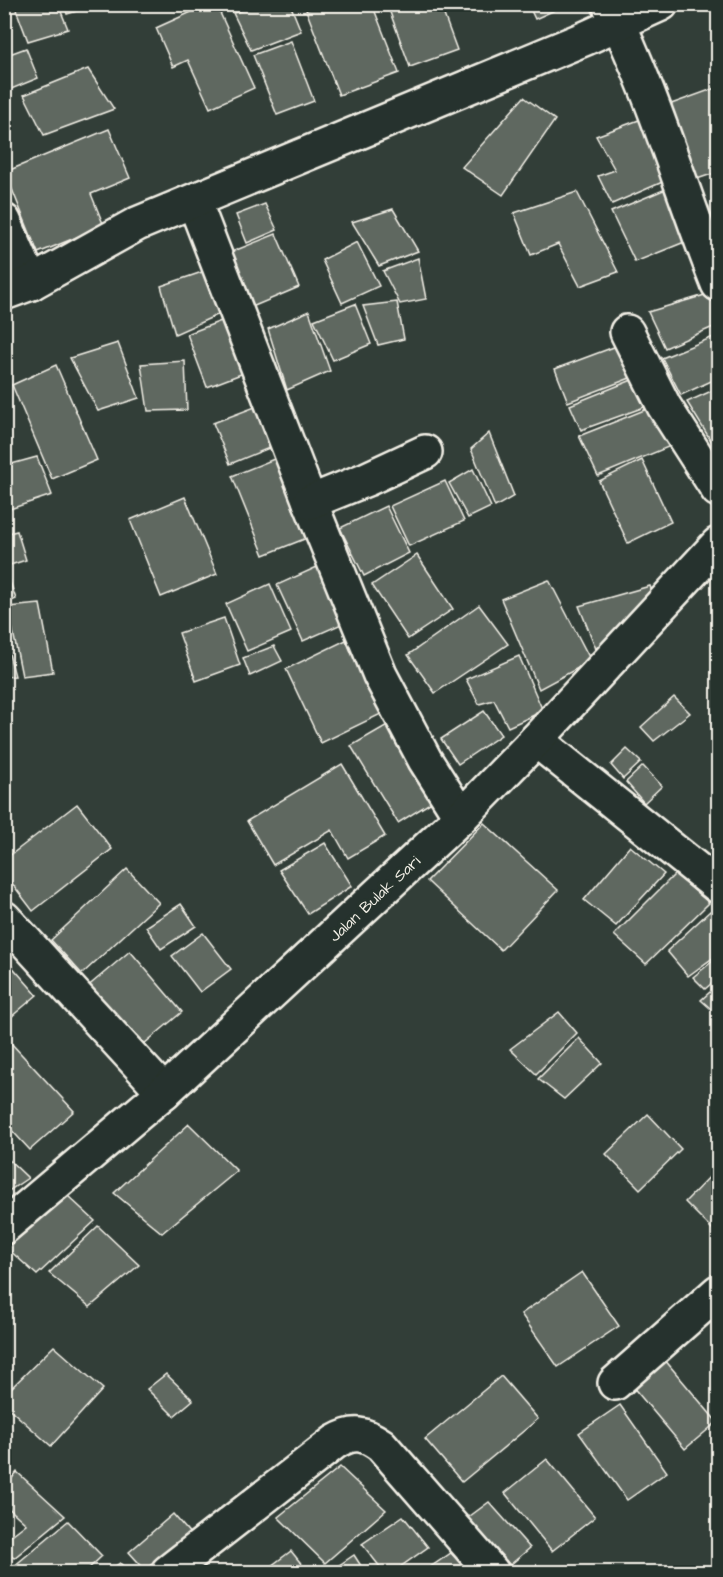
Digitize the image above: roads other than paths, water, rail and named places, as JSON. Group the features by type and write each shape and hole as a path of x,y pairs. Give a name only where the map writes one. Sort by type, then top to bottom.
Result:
{"street":[{"path":"4,221 18,288 137,224 194,201 614,14 661,4"},
{"path":"614,14 658,120 718,284"},
{"path":"194,201 310,502 380,675 425,760 461,817"},
{"path":"627,332 664,406 718,490"},
{"path":"310,502 425,452"},
{"name":"Jalan Bulak Sari","path":"4,1227 164,1092 461,817 536,740 718,544"},
{"path":"536,740 718,886"},
{"path":"4,918 164,1092"},
{"path":"615,1383 718,1292"},
{"path":"168,1572 335,1442 345,1436 357,1434 370,1437 381,1445 492,1572"}]}
